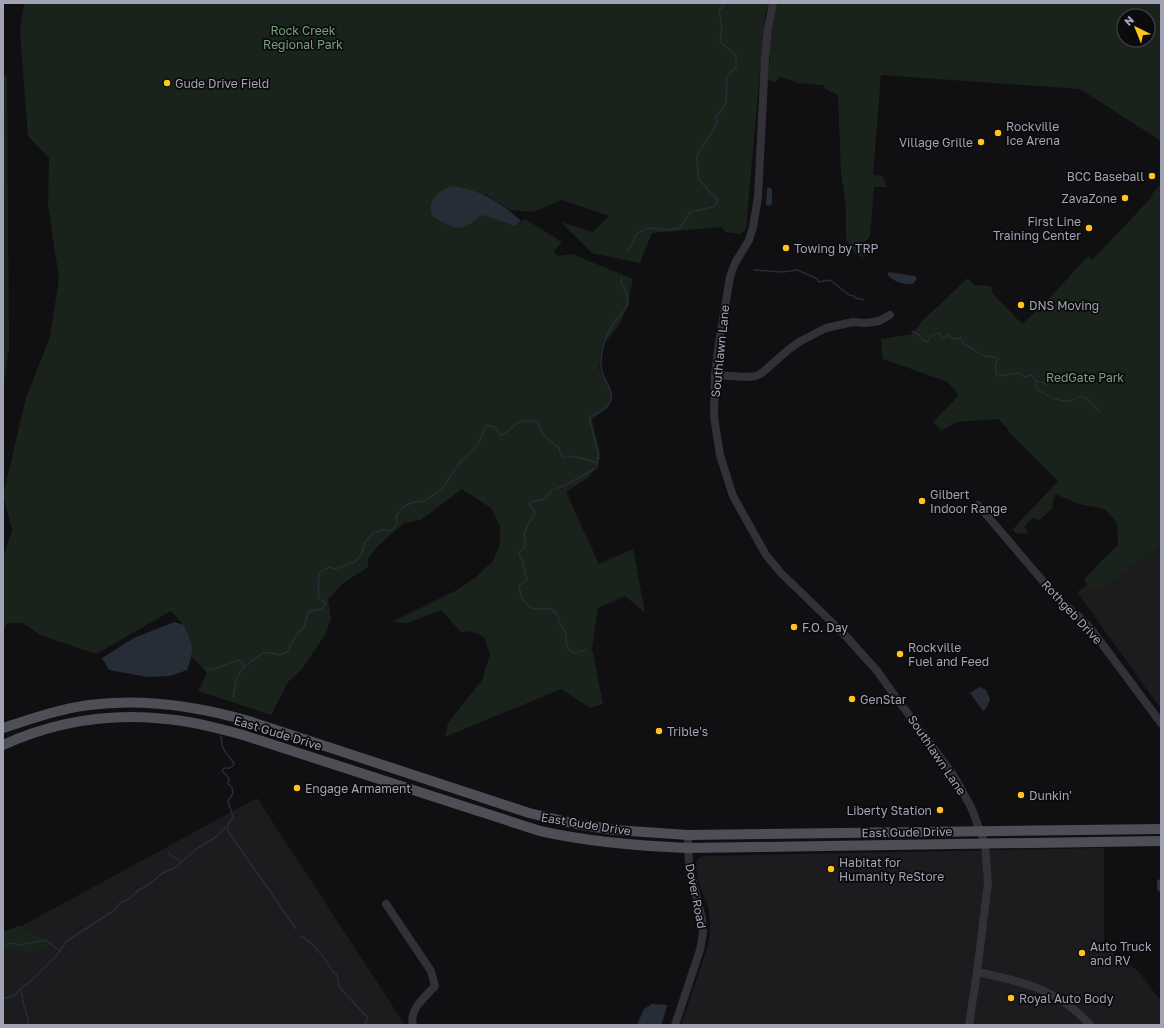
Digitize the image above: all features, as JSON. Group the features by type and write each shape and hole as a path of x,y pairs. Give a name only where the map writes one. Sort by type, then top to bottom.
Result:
{"main road":[{"name":"East Gude Drive","path":"3,728 44,715 88,705 155,703 192,707 217,712 279,730 529,813 576,824 615,830 688,835 981,830 1161,829"},
{"path":"88,705 90,719"},
{"name":"East Gude Drive","path":"3,745 49,728 90,719 166,719 211,726 250,737 540,831 604,842 688,848 1161,841"}],"street":[{"name":"Southlawn Lane","path":"773,3 764,58 758,198 753,228 735,263 730,277 715,376 714,417 722,462 733,496 766,555 781,573 844,634 878,672 954,776 971,806 985,844 988,883 969,1025"},
{"path":"715,376 756,376 765,371 799,342 826,328 853,322 866,323 879,321 890,315"},
{"name":"Rothgeb Drive","path":"978,505 1059,600 1091,629 1161,723"},
{"name":"Dover Road","path":"675,1025 700,950 703,933 702,919 689,866 688,835"},
{"path":"1161,883 1161,888"},
{"path":"386,904 432,971 435,986 415,1009 412,1020 413,1025"},
{"path":"977,972 1022,981 1048,992 1060,998 1079,1013 1090,1025"}],"shaded area":[{"path":"451,186 480,193 506,208 521,221 515,226 482,215 464,227 456,228 447,224 432,216 431,205 438,193"},
{"path":"769,187 772,190 772,204 769,206 766,205 767,189"},
{"path":"889,272 915,276 917,279 913,284 902,283 890,277 887,274"},
{"path":"1161,533 1161,709 1077,592"},
{"path":"174,622 184,625 191,642 192,652 187,670 170,676 147,677 109,670 102,658 134,638"},
{"path":"979,687 986,690 990,699 987,707 983,711 970,693"},
{"path":"257,798 405,1025 3,1025 3,936"},
{"path":"1104,848 1104,946 1138,971 1161,1001 1161,1025 681,1025 708,945 710,927 709,910 698,880 696,866 697,860 702,856"},
{"path":"652,1004 667,1005 661,1025 637,1025 644,1009"}],"green space":[{"name":"Rock Creek Regional Park","path":"24,3 769,3 765,15 746,229 740,234 725,232 722,227 652,233 640,263 592,253 561,222 593,232 609,216 562,200 533,212 510,210 485,194 464,227 482,215 515,226 525,219 562,242 554,251 557,256 572,254 633,279 627,308 619,325 602,346 599,369 611,390 610,403 592,420 601,457 589,477 566,492 599,564 633,549 645,613 625,596 598,608 592,648 603,704 590,708 561,689 445,737 448,723 482,680 490,654 484,637 470,631 462,633 441,610 408,623 392,622 457,590 476,577 493,561 500,544 500,526 491,508 462,489 421,520 404,523 378,546 368,558 368,567 342,584 328,600 331,619 325,635 302,669 288,682 271,715 198,691 207,673 192,657 191,642 188,632 171,611 96,654 40,635 23,623 7,623 3,631 3,558 12,530 3,495 26,398 50,337 59,278 48,205 49,158 28,136 20,32"},
{"path":"775,3 1161,3 1161,141 1080,89 881,75 873,175 882,176 887,187 874,187 870,236 865,242 863,258 855,253 846,239 846,207 841,173 838,95 825,89 823,85 797,83 795,81 779,77 776,82 767,80 770,56 766,52"},
{"path":"3,74 7,76 9,348 3,389"},
{"name":"RedGate Park","path":"1161,184 1161,538 1157,547 1102,589 1089,587 1084,580 1118,545 1117,523 1105,509 1079,504 1055,494 1052,509 1039,520 1032,518 1024,527 1029,533 1016,534 1013,529 1058,481 998,419 956,422 942,431 933,422 959,395 948,382 883,359 881,339 912,334 922,321 968,278 974,285 991,286 992,293 1022,324 1044,304 1088,256 1092,260 1153,196 1151,195"},
{"path":"19,926 32,934 42,937 50,946 27,954 3,948 3,932"}],"waterway":[{"path":"627,252 631,247 636,234 648,228 668,230 680,228 690,212 714,207 718,200 698,179 697,156 717,124 716,117 726,103 727,76 736,67 736,55 720,42 722,29 719,11 725,3"},
{"path":"754,270 783,272 797,270 816,278 819,282 830,280 849,295 863,300"},
{"path":"586,650 574,653 568,648 565,631 560,624 558,615 553,610 548,608 537,609 526,604 520,593 519,586 526,581 527,578 523,562 519,555 526,545 524,535 525,531 535,512 529,504 530,502 544,499 552,490 564,486 597,467 598,451 590,417 605,408 611,400 611,392 603,375 601,360 609,330 626,308 628,303 627,295 621,283 622,277"},
{"path":"912,331 919,335 922,340 928,342 931,335 940,333 941,338 945,338 949,334 950,337 954,339 961,338 963,344 982,355 995,357 998,359 996,365 997,376 1020,373 1025,377 1032,375 1036,381 1036,388 1052,398 1070,401 1081,396 1089,400 1100,412"},
{"path":"1037,381 1046,384 1051,382 1056,376 1061,376 1067,380"},
{"path":"233,697 237,677 244,667 264,653 279,655 287,652 296,635 304,627 308,613 310,611 321,609 325,606 326,602 322,601 318,597 319,573 329,567 335,569 355,562 362,553 365,542 373,533 383,530 391,531 394,529 397,523 396,516 403,507 414,502 425,501 444,487 462,460 477,446 486,426 493,426 501,435 520,422 538,422 539,428 544,435 559,448 560,453 564,458 574,456 598,463"},
{"path":"206,668 212,670 238,660 242,662 244,667"},
{"path":"3,999 15,995 21,988 30,982 56,956 67,941 113,911 120,903 129,899 136,892 148,885 161,874 174,868 198,848 216,837 228,825 233,817 228,801 233,793 232,787 228,784 229,778 222,771 224,768 230,768 234,763 223,749 221,736"},
{"path":"227,827 228,831 296,929"},
{"path":"168,853 180,861"},
{"path":"301,936 319,952 333,972 337,975 339,987 368,1018 365,1025"},
{"path":"3,945 11,943 20,945 45,940 61,951"},
{"path":"21,988 28,1025"}],"place":[{"name":"Gude Drive Field","path":"167,83"},
{"name":"Rockville Ice Arena","path":"998,133"},
{"name":"Village Grille","path":"981,142"},
{"name":"BCC Baseball","path":"1152,176"},
{"name":"ZavaZone","path":"1125,198"},
{"name":"First Line Training Center","path":"1089,228"},
{"name":"Towing by TRP","path":"786,248"},
{"name":"DNS Moving","path":"1021,305"},
{"name":"Gilbert Indoor Range","path":"922,501"},
{"name":"F.O. Day","path":"794,627"},
{"name":"Rockville Fuel and Feed","path":"900,654"},
{"name":"GenStar","path":"852,699"},
{"name":"Trible's","path":"659,731"},
{"name":"Engage Armament","path":"297,788"},
{"name":"Dunkin'","path":"1021,795"},
{"name":"Liberty Station","path":"940,810"},
{"name":"Habitat for Humanity ReStore","path":"831,869"},
{"name":"Auto Truck and RV","path":"1082,953"},
{"name":"Royal Auto Body","path":"1011,998"}]}
